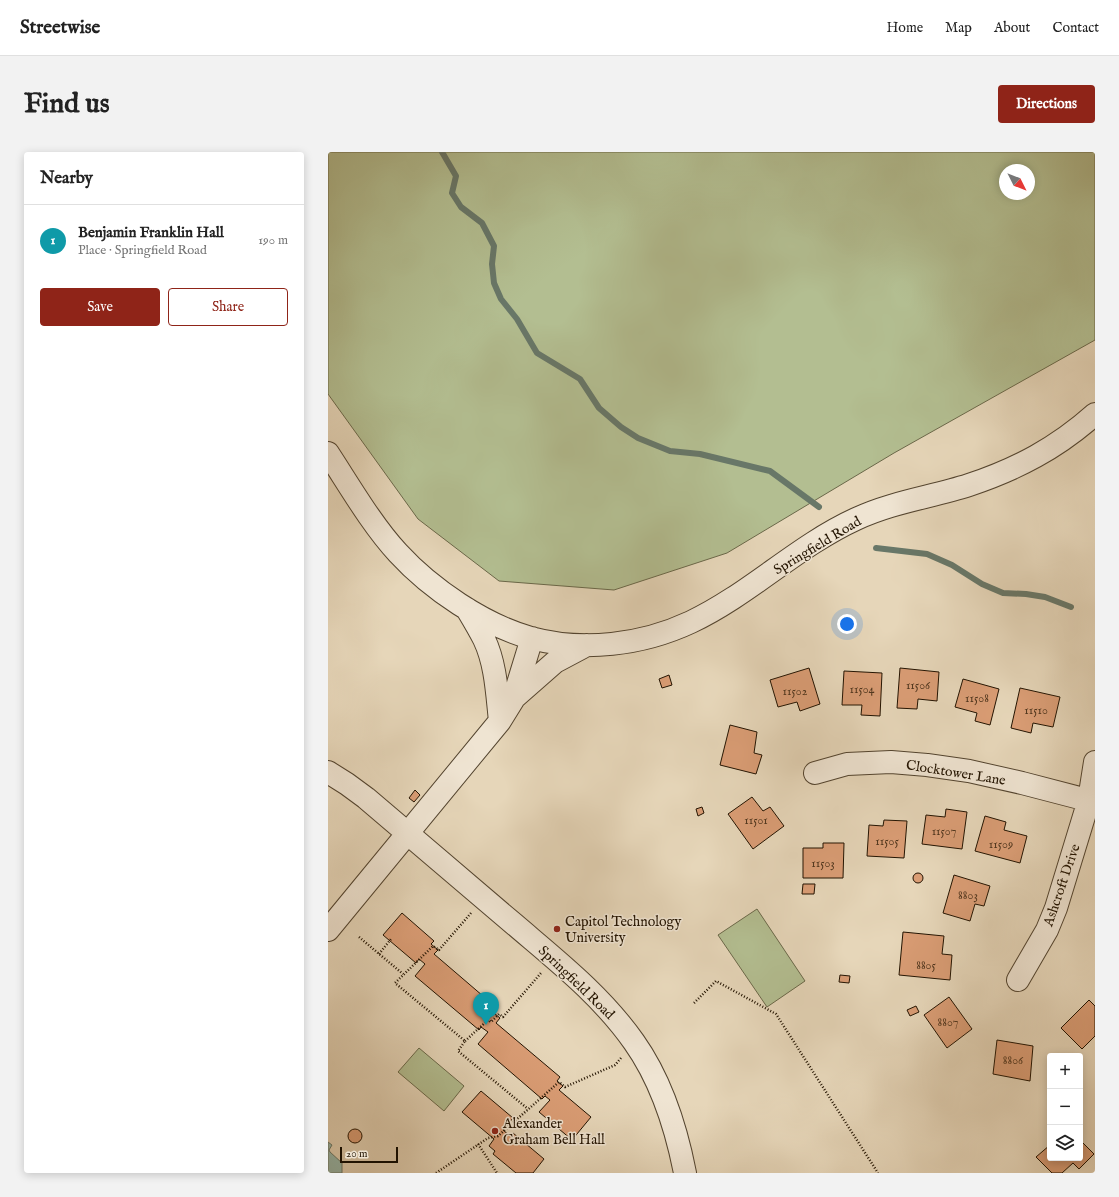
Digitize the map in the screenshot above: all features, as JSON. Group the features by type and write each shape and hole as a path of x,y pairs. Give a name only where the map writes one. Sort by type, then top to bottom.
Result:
{"street":[{"name":"Springfield Road","path":"328,453 365,509 397,552 426,580 446,595 467,609 512,632 548,641 587,645 627,642 647,638 690,623 713,611 743,592 808,546 857,518 886,507 968,485 1022,464 1046,452 1069,437 1095,414"},
{"path":"467,609 484,639 494,669 500,721"},
{"path":"328,930 500,721 513,700 532,638"},
{"path":"513,700 556,662 587,645"},
{"name":"Clocktower Lane","path":"815,773 847,764 891,762 928,765 969,771 1092,801"},
{"name":"Ashcroft Drive","path":"1018,980 1035,952 1051,919 1092,801 1095,762"},
{"name":"Springfield Road","path":"328,772 366,798 554,958 604,1005 635,1042 649,1066 672,1120 685,1173"}],"path":[{"path":"465,1041 395,983 433,946 439,950 484,898"},
{"path":"359,937 403,974"},
{"path":"379,954 391,940"},
{"path":"528,1109 458,1051 465,1041 488,1020 491,1022 499,1014 503,1017 554,958"},
{"path":"694,1003 716,981 776,1014 878,1173"},
{"path":"436,1173 488,1138 498,1136 559,1082 565,1087 615,1065 635,1042"},
{"path":"478,1144 497,1173"}],"green space":[{"path":"328,152 1095,152 1095,340 894,453 727,553 614,590 499,581 418,519 328,394"},
{"path":"757,909 805,981 767,1007 718,935"},
{"path":"419,1048 464,1086 444,1111 398,1072"}],"water":[{"path":"328,1142 332,1145 329,1150 330,1152 342,1163 342,1173 328,1173"}],"building":[{"path":"809,668 820,704 800,711 797,702 778,707 770,680"},
{"path":"900,668 939,672 937,701 918,699 917,709 897,708"},
{"path":"844,671 882,673 880,716 861,715 862,705 842,705"},
{"path":"669,675 672,685 662,688 659,679"},
{"path":"963,679 999,689 990,725 975,721 977,713 955,707"},
{"path":"1020,688 1060,697 1053,727 1033,723 1031,733 1011,728"},
{"path":"730,725 757,732 754,753 762,755 756,774 720,765"},
{"path":"415,790 420,795 414,802 409,798"},
{"path":"752,797 763,811 770,807 784,826 753,849 728,814"},
{"path":"702,807 704,813 698,816 696,809"},
{"path":"946,809 967,812 962,849 922,844 926,815 945,817"},
{"path":"985,816 1006,822 1004,830 1027,836 1020,863 975,851"},
{"path":"884,820 907,821 904,858 867,856 869,825 883,826"},
{"path":"823,843 844,843 843,878 803,878 803,848 823,848"},
{"path":"916,873 920,873 923,878 920,883 916,883 913,880 913,876"},
{"path":"954,875 990,886 984,906 975,904 970,921 943,913"},
{"path":"803,884 815,884 814,894 802,894"},
{"path":"402,913 434,941 431,944 438,950 434,954 497,1008 494,1013 500,1018 496,1023 560,1077 557,1081 563,1086 559,1090 591,1117 572,1140 539,1112 550,1100 545,1096 542,1099 478,1044 488,1032 481,1027 479,1030 415,976 425,964 419,959 416,963 383,935"},
{"path":"903,932 944,936 942,954 952,955 950,980 899,975"},
{"path":"840,975 850,976 849,983 839,982"},
{"path":"949,997 972,1029 947,1048 924,1015"},
{"path":"1089,1000 1095,1006 1095,1036 1082,1049 1061,1028"},
{"path":"916,1006 919,1012 910,1016 907,1010"},
{"path":"997,1040 1033,1046 1030,1081 993,1074"},
{"name":"Alexander Graham Bell Hall","path":"481,1091 513,1118 503,1130 510,1136 513,1133 544,1159 533,1173 516,1173 493,1154 495,1151 489,1146 494,1139 462,1112"},
{"path":"355,1129 360,1131 362,1136 360,1141 355,1143 350,1141 348,1136 350,1131"},
{"path":"1083,1143 1094,1154 1079,1169 1073,1163 1062,1173 1052,1173 1036,1157 1047,1148 1047,1161 1083,1161"}],"waterway":[{"path":"442,152 456,176 452,193 461,207 482,223 494,246 492,264 494,283 501,299 517,319 537,353 580,379 599,408 621,427 638,438 670,451 700,454 770,471 819,507"},
{"path":"876,548 927,554 952,565 982,584 1003,593 1045,597 1071,607"}],"place":[{"name":"Capitol Technology University","path":"557,929"},
{"name":"Benjamin Franklin Hall","path":"486,1025"},
{"name":"Alexander Graham Bell Hall","path":"495,1131"}]}
